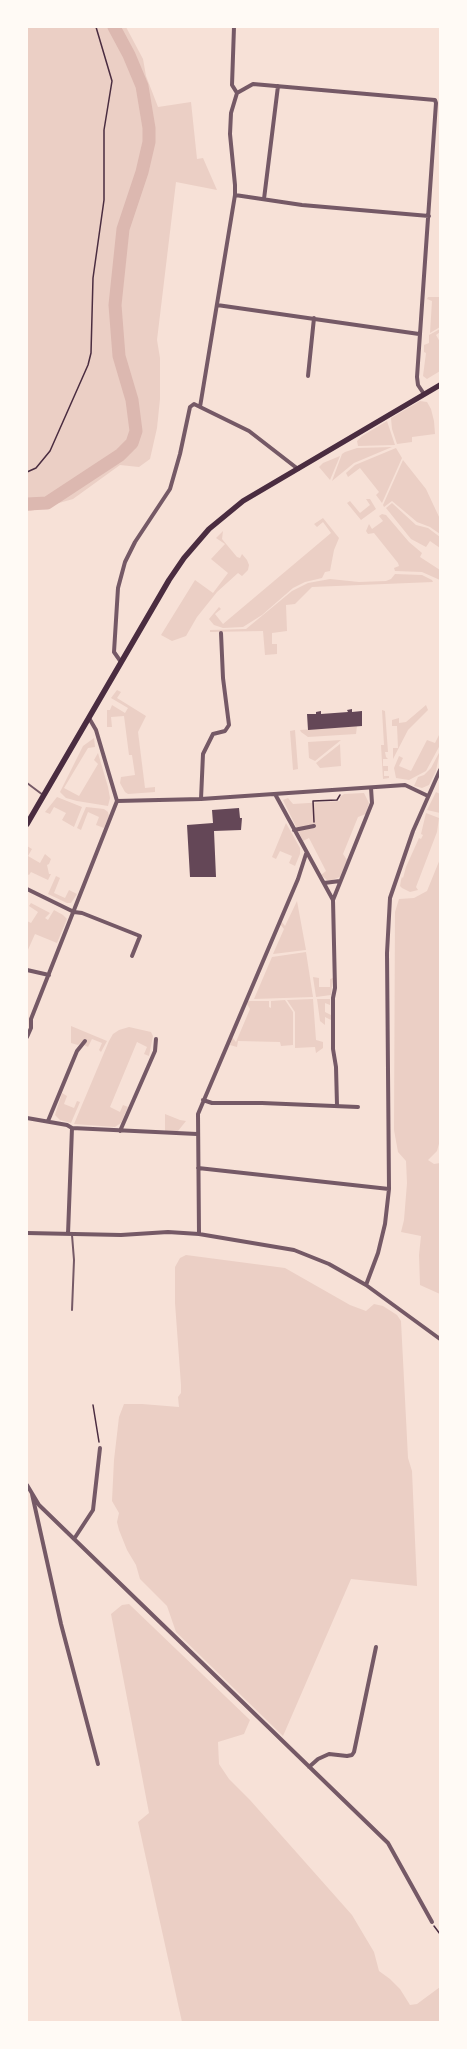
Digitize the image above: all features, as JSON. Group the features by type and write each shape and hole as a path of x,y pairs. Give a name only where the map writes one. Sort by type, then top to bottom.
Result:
{"main road":[{"path":"27,824 175,570 201,538 233,508 440,385"}],"street":[{"path":"234,27 232,85 237,93"},
{"path":"200,407 235,195 230,134 231,113 237,93 253,84 435,100 417,380 424,394"},
{"path":"264,199 278,86"},
{"path":"235,195 302,205 428,216"},
{"path":"217,305 419,334"},
{"path":"308,376 314,318"},
{"path":"122,662 114,654 118,588 125,562 135,542 170,489 180,454 190,407 194,404 249,431 282,454 298,469"},
{"path":"201,799 203,754 213,734 225,731 228,725 223,678 221,634"},
{"path":"27,1037 31,1028 31,1019 48,974 117,801 96,730 89,718"},
{"path":"366,1285 378,1253 384,1231 389,1188 387,954 390,898 413,831 440,770"},
{"path":"117,801 201,799 404,785 428,796"},
{"path":"337,1105 333,998 335,988 333,900 372,803 371,788"},
{"path":"275,794 306,854 333,900"},
{"path":"294,830 314,826"},
{"path":"199,1234 198,1114 298,879 306,854"},
{"path":"324,883 340,881"},
{"path":"27,890 74,912 82,913 140,936 132,956"},
{"path":"27,970 48,974"},
{"path":"120,1130 154,1050 156,1039"},
{"path":"48,1121 78,1051 85,1041"},
{"path":"203,1100 212,1103 337,1105 358,1107"},
{"path":"27,1118 67,1125 72,1128 198,1134"},
{"path":"70,1234 72,1128"},
{"path":"198,1168 389,1188"},
{"path":"27,1233 121,1235 168,1232 199,1234 294,1250 329,1264 366,1285 440,1339"},
{"path":"74,1538 93,1510 100,1448"},
{"path":"27,1485 39,1505 388,1844 432,1922"},
{"path":"31,1491 61,1624 98,1764"},
{"path":"308,1767 318,1759 329,1754 347,1756 352,1755 354,1752 376,1647"}],"lane":[{"path":"27,783 44,795"},
{"path":"70,1234 74,1260 72,1310"}],"path":[{"path":"27,472 36,468 50,451 88,364 91,353 93,278 104,200 104,130 112,81 96,27"},
{"path":"314,826 313,801 337,800 343,793"},
{"path":"93,1404 100,1448"},
{"path":"432,1922 440,1934"}],"shaded area":[{"path":"27,27 126,27 143,59 146,76 158,107 191,102 197,159 203,158 217,190 176,182 157,340 160,358 160,399 157,428 150,459 139,467 120,465 73,499 31,511 27,511"},
{"path":"428,297 440,297 440,327 430,333 432,301 427,299"},
{"path":"440,329 440,332 436,335 440,342 440,371 427,379 423,376 426,353 424,352 424,345 429,343 429,335"},
{"path":"420,401 427,402 431,409 435,434 412,437 412,442 397,444 392,429 391,418"},
{"path":"387,421 395,445 358,446 357,441 362,436"},
{"path":"392,447 354,463 332,481 342,454 345,452 357,448"},
{"path":"396,448 402,458 382,503 376,495 379,492 360,468 348,477 346,473 355,465"},
{"path":"340,456 330,480 319,467 323,463"},
{"path":"403,460 426,489 440,519 440,534 430,527 417,522 392,501 384,507 383,505"},
{"path":"366,499 370,499 376,509 361,520 347,503 350,501 360,513 370,505"},
{"path":"392,503 416,525 428,528 440,537 440,548 430,541 426,547 411,539 386,508"},
{"path":"382,514 386,515 409,542 422,553 420,557 440,570 440,580 422,572 395,571 394,568 399,566 398,563 374,533 368,534 366,531 369,524 372,529 383,521 379,516"},
{"path":"323,518 339,538 334,550 330,571 325,572 322,578 305,582 293,588 262,615 243,627 223,628 214,625 209,619 219,607 221,609 215,614 223,624 331,533 323,522 317,527 314,524"},
{"path":"223,531 222,539 237,557 240,558 242,554 249,565 248,570 242,576 238,573 217,592 197,617 186,636 172,641 161,635 195,580 213,593 228,573 211,559 225,544 216,538"},
{"path":"395,574 422,575 433,582 312,587 295,604 286,605 287,631 272,633 272,644 277,644 277,654 265,655 263,631 210,632 210,630 246,629 292,591 308,583 330,579 359,582 386,581 391,579"},
{"path":"117,690 121,692 117,698 146,716 138,732 145,788 155,787 155,792 128,794 125,792 120,783 121,777 135,775 132,755 129,755 124,716 111,717 112,727 107,727 107,710 110,710 112,705 125,713 128,708 111,698"},
{"path":"426,705 428,710 408,730 393,759 393,748 398,748 397,726 392,726 392,720 399,718 399,723 406,722"},
{"path":"382,710 385,711 388,752 385,752 388,759 383,759 383,766 388,766 388,771 384,771 384,776 389,776 389,778 383,779 381,745 384,745"},
{"path":"357,726 356,734 308,737 300,730"},
{"path":"295,730 298,769 293,770 290,731"},
{"path":"440,733 440,745 426,771 409,780 396,778 394,768 399,756 403,758 399,766 411,771 427,740 435,743"},
{"path":"94,738 95,747 88,748 64,788 79,796 98,764 94,760 98,753 108,787 110,798 108,806 66,798 60,792 83,746"},
{"path":"341,740 315,761 309,758 308,742"},
{"path":"340,744 341,766 320,768 316,763"},
{"path":"440,751 436,771 429,785 422,788 414,786 418,777 424,775 431,768"},
{"path":"436,792 440,794 440,813 427,810"},
{"path":"364,793 369,803 366,814 358,817 343,854 347,860 340,877 327,880 321,875 326,871 309,838 303,841 283,800 288,798 293,804 340,801 340,797 344,794"},
{"path":"57,797 82,807 74,827 62,820 66,813 54,807 50,814 45,812"},
{"path":"86,807 104,809 108,812 109,816 104,828 96,825 99,817 88,812 81,830 77,828"},
{"path":"426,813 439,818 437,832 416,887 418,890 410,892 400,886 401,880 419,838 421,839 423,835 421,834"},
{"path":"286,823 300,848 300,854 295,866 289,863 292,856 280,851 276,859 272,857"},
{"path":"27,846 32,849 28,856 40,863 45,854 51,859 47,865 49,874 51,874 48,880 31,872 29,875 27,874"},
{"path":"440,859 440,1140 437,1151 428,1160 434,1164 440,1163 440,1294 420,1285 419,1255 421,1236 401,1232 404,1220 407,1183 406,1161 398,1152 394,1130 395,912 399,899 414,898 427,891"},
{"path":"56,876 60,878 54,893 65,898 69,890 77,894 71,903 67,903 48,894"},
{"path":"297,901 306,950 273,954 284,929 280,924 281,921 285,926"},
{"path":"31,903 50,913 45,918 48,920 54,910 67,919 57,943 35,934 27,952 27,921 31,923 38,912 29,906"},
{"path":"306,952 313,997 254,999 272,957"},
{"path":"313,977 319,978 319,987 330,987 330,979 333,978 331,995 316,997"},
{"path":"313,999 316,1040 323,1042 323,1048 316,1053 315,1047 295,1048 295,1012 287,1000"},
{"path":"317,999 330,999 330,1005 325,1003 325,1012 331,1015 331,1020 325,1017 325,1025 320,1021"},
{"path":"285,1000 293,1012 293,1045 281,1046 280,1042 238,1041 237,1047 230,1045 232,1037 236,1042 250,1009 247,1001 269,1001 269,1007 271,1008 271,1001"},
{"path":"71,1026 107,1041 101,1052 99,1050 102,1043 92,1039 88,1047 84,1045 87,1041 85,1039 78,1045 71,1043"},
{"path":"129,1027 151,1032 153,1036 149,1056 144,1054 147,1047 137,1042 110,1107 120,1112 123,1105 128,1107 121,1123 115,1127 74,1124 109,1041 113,1034 119,1030"},
{"path":"62,1093 67,1096 64,1104 74,1108 77,1101 80,1102 71,1123 60,1120 55,1115"},
{"path":"165,1114 186,1121 178,1131 165,1131"},
{"path":"186,1255 285,1268 350,1305 366,1311 374,1304 383,1306 397,1315 401,1321 408,1458 412,1471 417,1586 351,1579 283,1736 176,1632 167,1606 140,1579 136,1565 127,1550 119,1530 117,1522 119,1513 112,1501 114,1460 119,1417 124,1404 179,1407 178,1397 181,1393 181,1385 175,1303 175,1267 180,1258"},
{"path":"129,1604 250,1720 244,1734 218,1742 219,1764 229,1779 250,1800 352,1915 374,1952 379,1971 400,1989 410,2005 417,2004 440,1987 440,2022 182,2022 138,1822 149,1813 111,1614 122,1605"}],"building":[{"path":"352,709 352,712 362,711 362,726 308,730 307,714 316,714 316,712 321,711 321,714 348,712 347,710"},
{"path":"239,808 240,818 242,818 241,830 214,831 216,877 190,877 187,825 213,823 212,810"}],"waterway":[{"path":"27,504 47,503 120,455 132,443 136,431 132,400 119,356 115,305 123,229 142,172 149,142 149,128 142,86 129,55 114,27"}]}
